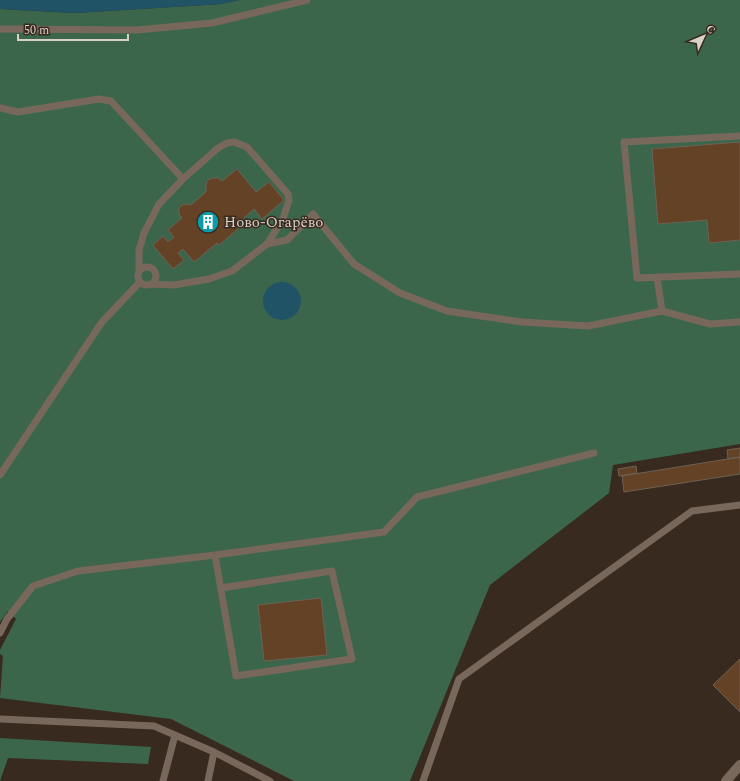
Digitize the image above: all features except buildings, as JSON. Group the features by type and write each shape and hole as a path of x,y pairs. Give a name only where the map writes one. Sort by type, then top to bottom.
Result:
{"street":[{"path":"726,781 740,765"}],"lane":[{"path":"0,29 144,29 212,22 308,0"},
{"path":"0,108 18,112 99,99 111,102 183,179"},
{"path":"740,136 624,142 637,278 740,274"},
{"path":"234,142 247,147 288,194 289,200 283,219 267,244 232,271 209,279 174,285 145,285 140,282 137,276 139,271 139,250 144,233 159,204 183,179 218,148 227,143 234,142"},
{"path":"267,244 287,240 313,214 354,264 400,293 446,311 522,322 588,326 662,311 710,324 740,322"},
{"path":"139,271 141,268 146,266 154,270 156,273 156,279 151,284"},
{"path":"657,277 662,311"},
{"path":"0,475 102,322 140,282"},
{"path":"0,633 7,619 33,586 78,571 215,555 384,532 417,497 594,453"},
{"path":"423,781 459,679 692,510 740,505"},
{"path":"215,555 236,676 352,659 332,571 221,588"},
{"path":"0,719 154,726 214,752 270,781"},
{"path":"163,781 175,735"},
{"path":"208,781 214,752"}],"green space":[{"path":"239,0 740,0 740,444 613,465 609,493 490,585 410,781 294,781 171,719 0,698 3,656 0,654 0,650 16,619 8,611 0,622 0,9 75,13 221,4"},
{"path":"0,738 151,747 148,764 8,758 0,781"}],"water":[{"path":"0,0 239,0 221,4 75,13 0,9"},
{"path":"282,282 292,285 298,291 301,301 298,311 292,317 282,320 272,317 266,311 263,301 266,291 272,285"}],"place":[{"name":"Ново-Огарёво","path":"208,222"}]}
